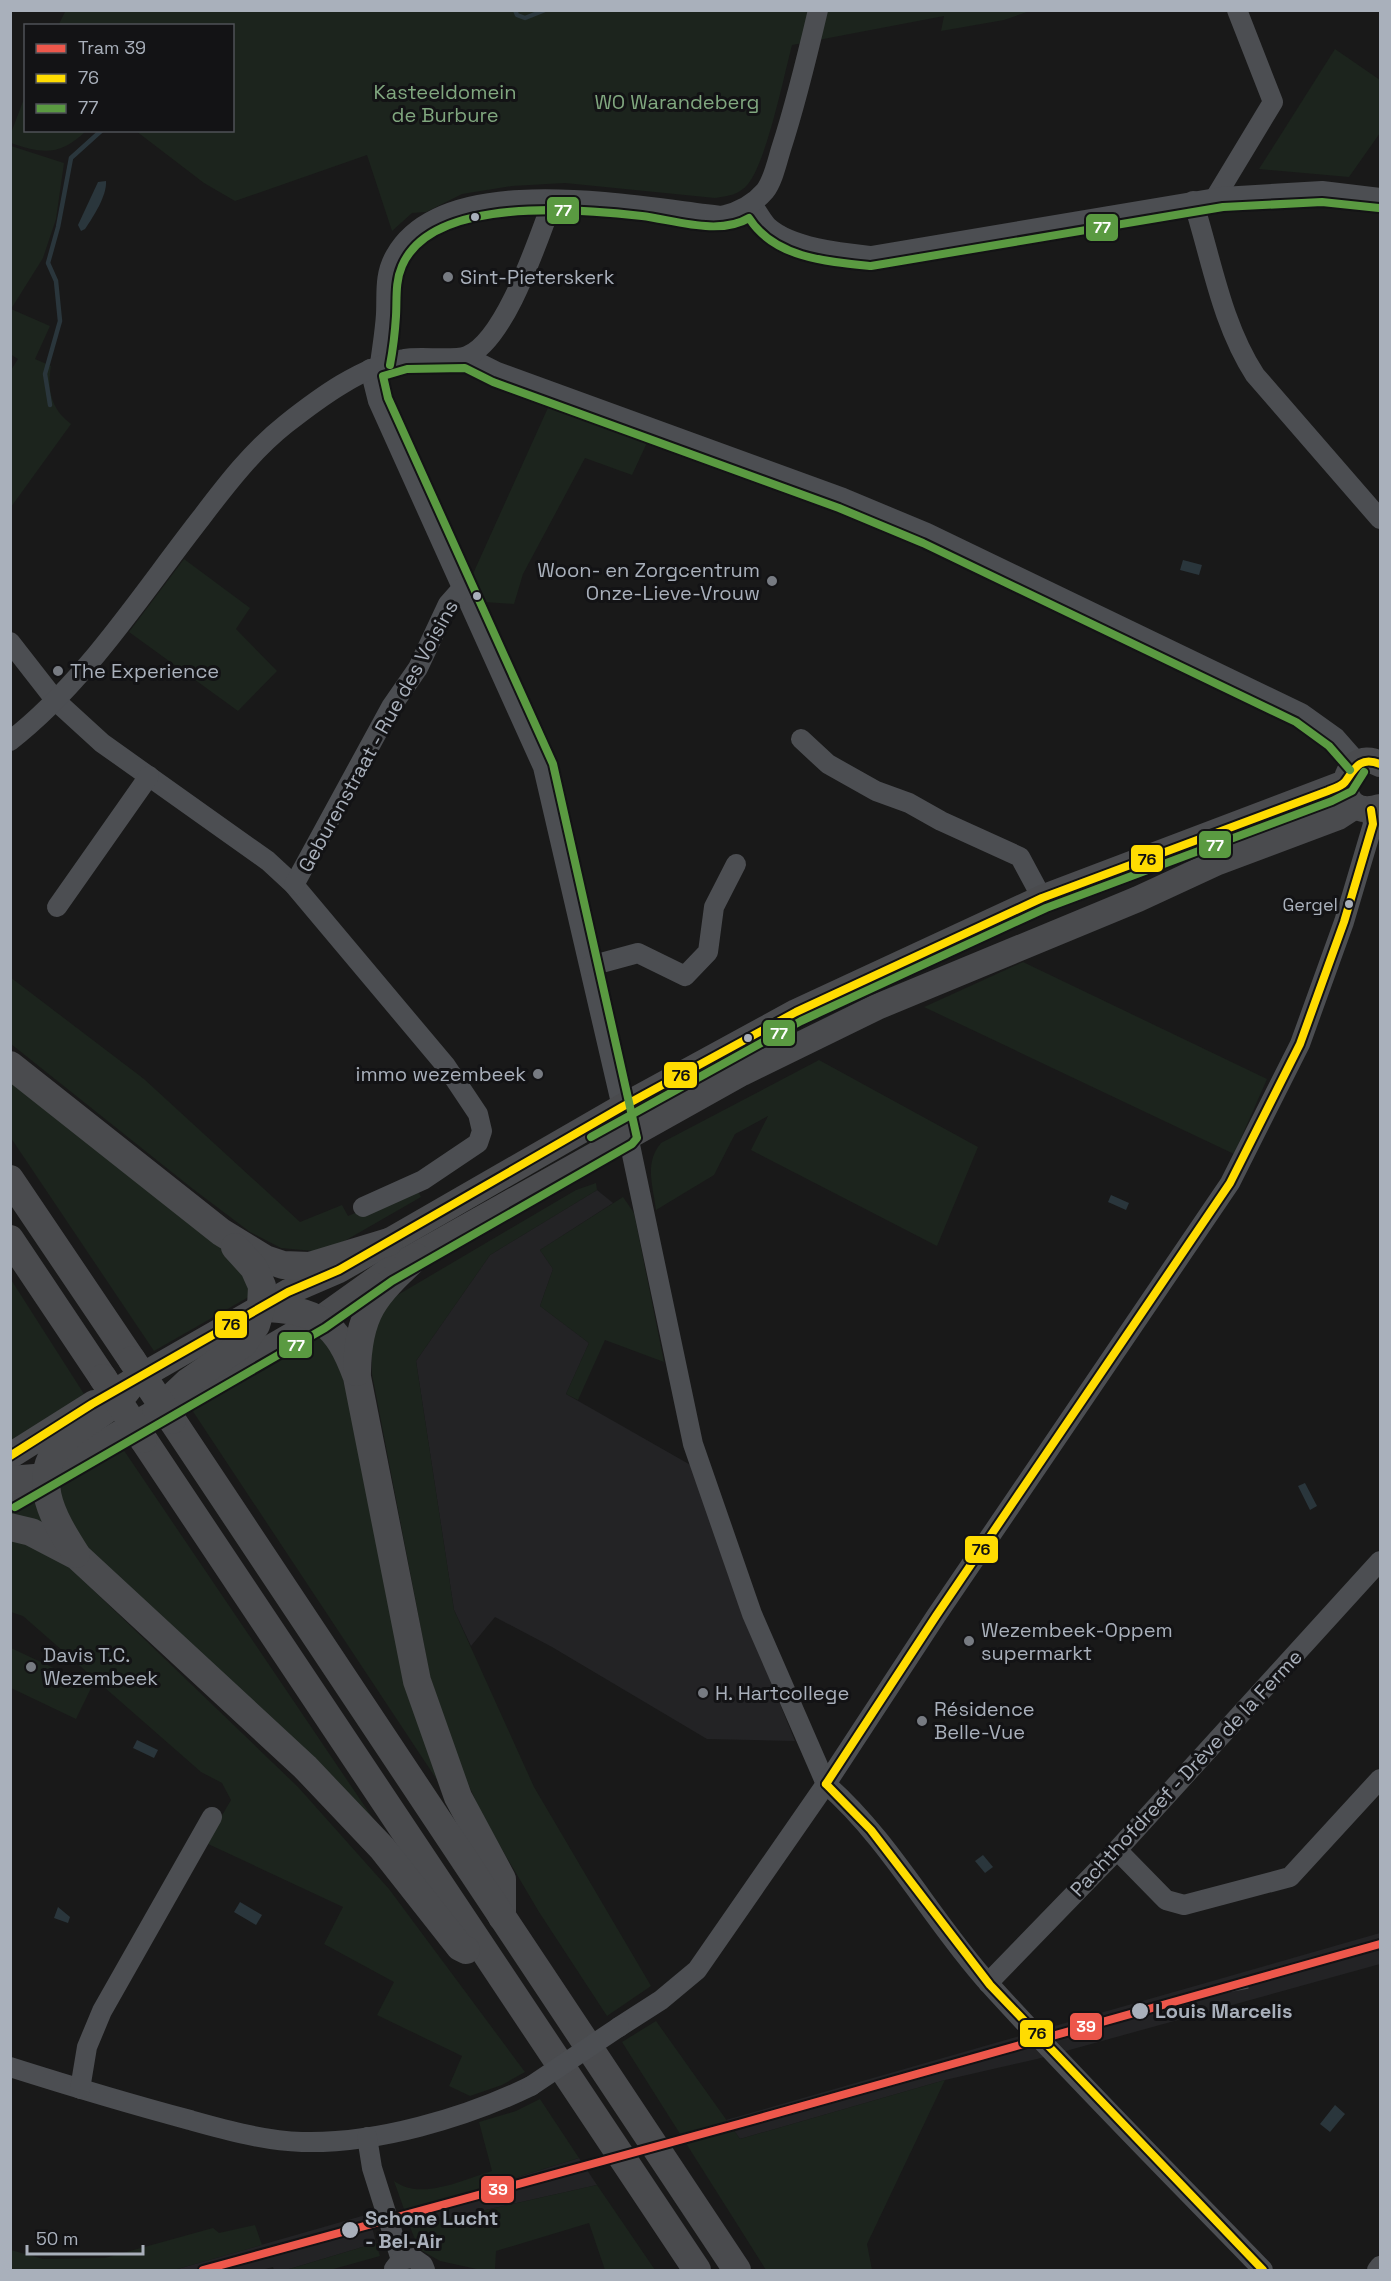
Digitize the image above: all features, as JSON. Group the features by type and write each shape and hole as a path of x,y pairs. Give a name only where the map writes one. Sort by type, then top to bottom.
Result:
{"highway":[{"path":"10,1065 221,1232 265,1259 283,1265 310,1266 389,1242"},
{"path":"10,1179 133,1370 502,1917 736,2271"},
{"path":"164,1416 188,1382 243,1344 256,1325 261,1308 262,1286 254,1268 221,1232"},
{"path":"10,1239 697,2271"},
{"path":"357,1377 358,1341 370,1307 382,1289 416,1257"},
{"path":"261,1308 304,1311 320,1319 347,1348 357,1377 417,1681 458,1797 502,1879 502,1917"},
{"path":"133,1370 112,1408 67,1438 53,1458 47,1477 46,1498 54,1520 77,1556 305,1767 382,1848 460,1947 491,1961"},
{"path":"10,1480 47,1477"},
{"path":"10,1527 31,1532 77,1556"}],"main road":[{"path":"10,1456 133,1370 389,1242 622,1107 796,1012 1042,898 1365,789"},
{"path":"10,1498 164,1416 320,1319 386,1272 742,1073 877,1007 1138,899 1218,862 1338,817 1365,789"}],"street":[{"path":"818,10 794,110 766,190 752,204 737,213 722,216 610,203 553,200 472,204 434,220 413,232 394,256 389,269 375,366 378,401 543,767 622,1107 693,1444 752,1614 826,1784 843,1799 887,1851 988,1983 1263,2271"},
{"path":"1215,198 1273,102 1240,12"},
{"path":"752,204 768,227 789,239 839,253 871,256 1215,198 1322,190 1380,198"},
{"path":"466,357 494,334 513,298 553,200"},
{"path":"1193,201 1223,311 1243,356 1255,375 1373,497 1380,519"},
{"path":"10,741 57,701 250,459 285,424 375,366 405,359 466,357 497,372 843,498 927,533 1301,713 1335,738 1365,789 1373,824 1344,922 1300,1044 1230,1183 936,1616 826,1784 697,1970 661,2000 531,2086 484,2107 367,2138 321,2142 276,2140 202,2124 10,2067"},
{"name":"Geburenstraat - Rue des Voisins","path":"294,885 390,707 418,668 448,604 463,587"},
{"path":"10,642 57,701 102,742 268,861 294,885 436,1053 472,1103 480,1119 481,1137 478,1143 423,1180 363,1207"},
{"path":"801,740 828,764 876,791 909,803 941,821 1020,857 1042,898"},
{"path":"57,907 149,776"},
{"path":"590,966 638,953 685,976 708,952 714,907 736,864"},
{"name":"Pachthofdreef - Drève de la Ferme","path":"988,1983 1117,1850 1380,1561"},
{"path":"1117,1850 1167,1900 1184,1905 1290,1877 1380,1779"},
{"path":"80,2089 87,2047 102,2011 212,1817"},
{"path":"367,2138 397,2261 413,2258 423,2265 425,2271"},
{"path":"1377,2271 1380,2266"}],"shaded area":[{"path":"106,181 99,206 85,229 81,231 78,225 98,182"},
{"path":"1183,560 1202,565 1199,575 1180,570"},
{"path":"597,1190 613,1203 540,1250 553,1269 540,1306 589,1343 566,1394 694,1467 728,1575 795,1741 707,1739 552,1647 495,1617 471,1646 454,1610 416,1361 490,1255"},
{"path":"1111,1195 1129,1203 1126,1210 1108,1202"},
{"path":"1305,1483 1317,1506 1310,1510 1298,1486"},
{"path":"137,1740 158,1750 154,1758 133,1748"},
{"path":"983,1855 993,1867 985,1873 975,1861"},
{"path":"240,1902 262,1915 256,1925 234,1912"},
{"path":"58,1907 70,1917 68,1923 54,1918"},
{"path":"1380,1933 1380,1964 1037,2059 945,2080 740,2139 726,2120"},
{"path":"1335,2105 1345,2114 1330,2132 1320,2124"},
{"path":"579,2158 597,2185 410,2227 405,2212"},
{"path":"369,2214 376,2243 286,2270 274,2270 273,2267 261,2270 174,2270"}],"green space":[{"name":"Kasteeldomein de Burbure","path":"66,10 1030,11 1004,20 941,31 944,16 792,45 774,118 761,158 748,184 741,191 733,194 715,198 565,183 512,186 462,194 426,212 412,213 392,231 367,155 235,201 204,183 137,132 234,132 234,24 59,24"},
{"path":"1335,49 1380,80 1380,133 1349,177 1259,169"},
{"path":"24,99 24,132 85,132 59,149 42,151 11,143 11,133"},
{"path":"11,146 64,163 56,219 43,258 11,309 50,326 35,359 51,366 52,398 59,412 71,424 11,507 11,370 18,359 10,354"},
{"path":"551,401 651,434 632,475 585,458 523,574 514,604 484,602 472,576"},
{"path":"184,559 250,608 236,629 277,671 238,711 129,632"},
{"path":"1023,962 1267,1079 1234,1154 924,1007"},
{"path":"10,977 144,1079 300,1222 342,1205 348,1216 416,1187 421,1197 341,1243 313,1251 281,1248 250,1232 11,1044"},
{"path":"819,1060 978,1147 937,1246 751,1150 768,1116 735,1134 714,1175 656,1210 651,1167 661,1143"},
{"path":"10,1077 235,1257 252,1295 154,1351 11,1138"},
{"path":"596,1183 597,1190 490,1255 416,1361 454,1610 534,1787 651,1986 607,2016 539,1912 484,1819 455,1755 430,1676 372,1374 373,1331 380,1316 396,1296 576,1190"},
{"path":"623,1197 634,1213 664,1362 605,1340 578,1400 566,1394 589,1343 540,1306 553,1269 540,1250"},
{"path":"10,1278 84,1394 10,1441"},
{"path":"324,1334 334,1343 447,1795 192,1410"},
{"path":"123,1449 391,1845 76,1537 52,1489"},
{"path":"38,1490 55,1536 11,1519 10,1506"},
{"path":"10,1534 64,1562 298,1787 389,1889 525,2072 502,2085 470,2096 449,2086 462,2056 377,2015 394,1982 324,1944 343,1907 206,1843 231,1800 222,1783 201,1772 23,1616 11,1612"},
{"name":"Davis T.C. Wezembeek","path":"11,1648 92,1686 76,1719 11,1688"},
{"path":"656,2021 740,2139 945,2080 867,2244 872,2270 766,2270 622,2042"},
{"path":"540,2099 579,2158 405,2212 394,2181 405,2187 429,2189 492,2171 479,2122 516,2111"},
{"path":"597,2185 655,2270 605,2270 589,2223 496,2251 495,2270 481,2270 440,2261 419,2249 410,2227"},
{"path":"255,2225 262,2245 174,2270 11,2270 11,2250 43,2259 105,2258 213,2228 219,2233"},
{"path":"376,2243 380,2256 330,2270 286,2270"}],"waterway":[{"path":"515,10 517,15 525,18 545,10"},
{"path":"50,405 45,374 60,321 56,281 48,263 58,227 71,158 100,132"}],"tram line":[{"name":"39","path":"203,2270 742,2123 1380,1944"},
{"path":"1181,2000 1248,1988"}],"transit line":[{"name":"77","path":"390,365 397,284 402,266 418,243 443,227 475,217 510,212 583,211 642,216 710,226 724,226 749,218 773,242 787,250 820,260 871,266 1223,207 1322,202 1379,208"},
{"name":"77","path":"15,1507 325,1328 392,1281 632,1144 637,1138 553,764 388,398 383,376 407,369 465,368 493,382 839,508 923,543 1296,722 1329,746 1350,770"},
{"name":"76","path":"10,1456 92,1404 288,1292 339,1270 622,1107 796,1012 1042,898 1335,788 1344,783 1355,768 1363,762 1380,764"},
{"name":"77","path":"591,1137 801,1021 1046,908 1332,801 1352,791 1364,772"},
{"name":"76","path":"826,1784 936,1616 1230,1183 1300,1044 1344,922 1373,824 1371,810"},
{"name":"76","path":"826,1784 871,1830 990,1985 1263,2270"}],"place":[{"name":"Sint-Pieterskerk","path":"448,277"},
{"name":"Woon- en Zorgcentrum Onze-Lieve-Vrouw","path":"772,581"},
{"name":"The Experience","path":"58,671"},
{"name":"Gergel","path":"1349,904"},
{"name":"immo wezembeek","path":"538,1074"},
{"name":"Wezembeek-Oppem supermarkt","path":"969,1641"},
{"name":"Davis T.C. Wezembeek","path":"31,1667"},
{"name":"H. Hartcollege","path":"703,1693"},
{"name":"Résidence Belle-Vue","path":"922,1721"},
{"name":"Louis Marcelis","path":"1140,2011"},
{"name":"Schone Lucht - Bel-Air","path":"350,2230"}],"park label":[{"name":"WO Warandeberg","path":"677,102"}]}
